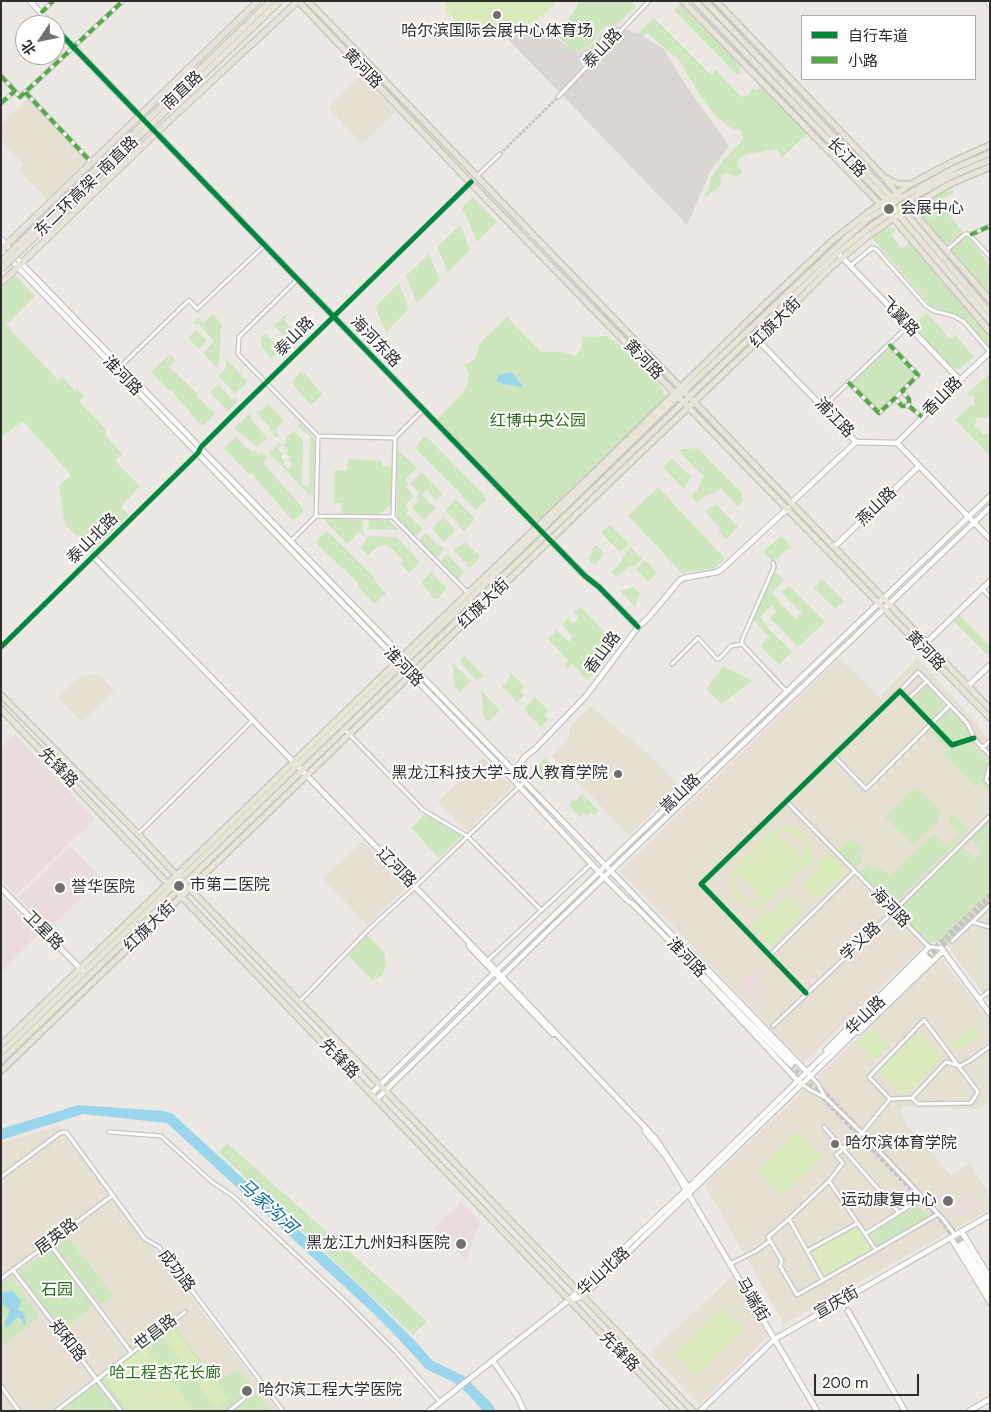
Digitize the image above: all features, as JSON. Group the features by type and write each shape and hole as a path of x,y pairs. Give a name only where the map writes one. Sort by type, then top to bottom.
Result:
{"highway":[{"name":"南直路","path":"1,250 258,1"},
{"name":"东二环高架-南直路","path":"1,261 271,1"},
{"name":"东二环高架-南直路","path":"1,269 280,1"},
{"name":"南直路","path":"1,283 155,134 298,1"}],"main road":[{"path":"30,1 41,13"},
{"name":"黄河路","path":"298,1 676,395 789,506 834,547 990,709"},
{"name":"黄河路","path":"308,1 694,402 879,603 990,718"},
{"path":"683,1 882,206 990,332"},
{"name":"长江路","path":"695,1 894,199"},
{"name":"长江路","path":"704,1 894,199 899,210 990,321"},
{"path":"716,1 884,177 894,199 905,202 990,300"},
{"path":"988,1 990,5"},
{"name":"海河东路","path":"65,39 423,410 585,576 600,588 638,627"},
{"name":"红旗大街","path":"894,199 911,184 945,165 990,145"},
{"name":"红旗大街","path":"682,390 819,254 870,212 955,168 990,153"},
{"name":"红旗大街","path":"1,1071 177,892 183,882 297,767 398,661 407,660 545,535 753,335 840,255 899,210 905,202 934,185 990,160"},
{"name":"红旗大街","path":"899,210 919,202 950,184 990,167"},
{"path":"884,177 898,184 911,184"},
{"path":"866,190 872,201 870,212"},
{"path":"919,202 915,210 920,220"},
{"name":"红旗大街","path":"297,767 345,730 404,668 407,660 470,595 676,395 882,206"},
{"name":"长江路","path":"899,210 990,313"},
{"name":"红旗大街","path":"1,1045 168,883 183,882 306,777 758,340 840,255 882,226 891,216"},
{"path":"882,226 894,224 902,228"},
{"path":"1,239 20,266"},
{"path":"1,250 20,266"},
{"name":"飞翼路","path":"840,255 960,380"},
{"name":"淮河路","path":"20,266 122,365 611,871 793,1064 604,878 519,786 20,266"},
{"name":"浦江路","path":"753,335 856,442 897,442"},
{"name":"香山路","path":"897,442 990,352"},
{"name":"香山路","path":"514,771 525,757 586,696 638,627 649,617 680,580 717,572 722,569 856,442"},
{"path":"897,442 990,539"},
{"name":"燕山路","path":"834,547 919,466"},
{"name":"嵩山路","path":"372,1093 990,496"},
{"name":"嵩山路","path":"377,1099 501,977 990,507"},
{"name":"辽河路","path":"92,557 297,767"},
{"name":"辽河路","path":"92,557 501,977 653,1140 687,1190"},
{"path":"926,643 990,581"},
{"path":"968,686 990,665"},
{"name":"红旗大街","path":"183,882 297,767 404,668"},
{"name":"先锋路","path":"1,695 138,834 693,1411"},
{"name":"先锋路","path":"1,709 676,1411"},
{"name":"卫星路","path":"1,888 85,973"},
{"name":"红旗大街","path":"1,1053 85,973 177,892"},
{"name":"红旗大街","path":"1,1061 177,892"},
{"path":"674,937 699,959 807,1075 828,1059"},
{"path":"670,942 691,967 800,1082"},
{"path":"817,1062 836,1039 929,947"},
{"path":"942,949 990,1014"},
{"name":"华山路","path":"828,1059 842,1050 942,949"},
{"name":"华山路","path":"807,1075 817,1062 927,958 828,1059"},
{"name":"华山北路","path":"570,1300 807,1075"},
{"name":"华山北路","path":"570,1300 582,1296 687,1190"},
{"name":"马端街","path":"687,1190 817,1411"},
{"name":"宣庆街","path":"700,1411 775,1339 990,1215"},
{"path":"962,1232 990,1278"},
{"path":"953,1237 990,1302"},
{"path":"990,1287 961,1244 990,1296"},
{"path":"429,1411 570,1300"},
{"path":"848,1312 905,1411"},
{"path":"493,1361 517,1396 524,1411"},
{"path":"969,1411 990,1399"}],"street":[{"path":"41,13 53,1"},
{"path":"1,76 20,97 123,1"},
{"name":"泰山路","path":"558,97 649,1"},
{"path":"1,104 15,90"},
{"path":"26,92 91,162"},
{"path":"476,176 500,154"},
{"name":"泰山路","path":"201,447 471,182"},
{"path":"947,250 965,234 970,234 990,226"},
{"path":"970,234 990,258"},
{"path":"122,365 189,300 198,309 264,246"},
{"path":"850,267 872,248 876,249 926,306 934,311 954,316 964,322 990,352"},
{"path":"297,280 239,338 238,354 318,436 395,438"},
{"path":"823,407 908,326"},
{"path":"848,382 878,413 902,391 918,375 889,344"},
{"path":"902,391 910,399 909,406"},
{"path":"894,398 902,406 909,406 922,417"},
{"path":"393,517 395,438 423,410"},
{"path":"291,541 316,516 318,436"},
{"name":"泰山北路","path":"1,647 198,453 201,447"},
{"path":"316,516 393,517 470,595"},
{"path":"742,644 774,563"},
{"path":"982,589 990,597"},
{"path":"672,664 698,638 717,659 731,646 742,644"},
{"path":"742,644 787,692"},
{"path":"806,993 701,884 918,672 967,723 974,738 990,756"},
{"path":"908,699 927,681"},
{"path":"900,690 952,745 974,738"},
{"path":"833,755 866,789 950,705"},
{"path":"138,834 251,722"},
{"path":"345,730 423,810 467,836 541,910"},
{"path":"982,748 990,741"},
{"path":"990,765 986,780 990,784"},
{"path":"299,1002 370,928 524,782"},
{"name":"海河路","path":"786,801 929,947"},
{"name":"学义路","path":"773,1026 893,912 990,816"},
{"path":"486,962 591,864"},
{"path":"770,955 855,871"},
{"path":"952,940 990,905"},
{"path":"972,922 990,927"},
{"path":"929,947 942,949"},
{"path":"979,1000 990,991"},
{"path":"890,1100 869,1077 924,1020 978,1092 970,1103 918,1104 912,1098"},
{"path":"938,1214 797,1295 780,1266 782,1261 768,1237 830,1181 843,1162 836,1155 862,1133 890,1100 912,1098 946,1062 960,1066 990,1046"},
{"path":"807,1075 826,1098 862,1133 938,1214 953,1237"},
{"path":"800,1082 826,1098"},
{"path":"824,1127 899,1213"},
{"name":"成功路","path":"1,1177 60,1133 66,1132 69,1134 145,1239 159,1248 283,1411"},
{"path":"109,1132 161,1136 212,1182 233,1196 344,1300 396,1352 440,1402"},
{"path":"830,1181 876,1250"},
{"name":"居英路","path":"1,1279 113,1195"},
{"path":"865,1234 922,1198"},
{"path":"789,1219 823,1280"},
{"path":"808,1251 858,1223"},
{"path":"730,1264 756,1251 770,1241"},
{"path":"49,1243 131,1352"},
{"name":"郑和路","path":"13,1270 121,1411"},
{"name":"世昌路","path":"56,1411 185,1312"},
{"path":"1,1386 19,1411"},
{"path":"229,1411 244,1399"}],"shaded area":[{"path":"612,24 639,34 664,49 682,79 729,146 710,172 687,225 507,38 541,25 570,49 579,52 593,45 601,33"},
{"path":"361,74 396,111 362,144 329,108"},
{"path":"28,99 88,162 47,200 19,170 24,165 1,141 1,124"},
{"path":"839,658 879,697 917,658 976,722 980,730 990,741 990,1002 944,941 926,943 804,1062 620,871"},
{"path":"98,673 114,690 81,722 58,697 79,678"},
{"name":"黑龙江科技大学-成人教育学院","path":"590,706 648,754 679,786 629,835 552,756 569,738 570,727"},
{"path":"15,735 95,819 16,895 1,880 1,748"},
{"path":"483,757 512,787 467,831 438,801"},
{"path":"363,841 407,887 367,925 323,879"},
{"name":"誉华医院","path":"70,846 101,878 49,929 18,897"},
{"path":"1,897 38,935 1,972"},
{"name":"哈尔滨体育学院","path":"941,958 990,1022 990,1101 980,1109 900,1107 906,1124 951,1175 971,1163 990,1198 990,1209 784,1324 705,1185"},
{"path":"754,972 760,978 751,986 762,997 757,1003 738,982 743,976 747,979"},
{"path":"60,1126 278,1411 1,1411 1,1142"},
{"name":"运动康复中心","path":"946,1190 959,1204 973,1197 979,1205 959,1218 956,1217 937,1198"},
{"name":"黑龙江九州妇科医院","path":"461,1202 480,1222 466,1260 434,1228"},
{"path":"732,1276 768,1336 699,1405 650,1354"}],"green space":[{"name":"哈尔滨国际会展中心体育场","path":"444,1 556,1 548,11 526,28 497,36 473,34 448,22 455,20 444,9 448,7"},
{"path":"578,1 631,1 636,6 618,24 607,26 601,30 592,44 581,51 576,51 571,50 555,33 576,8"},
{"path":"682,3 740,65 741,72 737,75 674,10"},
{"path":"654,18 711,75 716,70 741,97 749,95 753,88 756,90 761,85 808,134 782,158 777,149 745,155 738,159 738,166 743,171 736,177 726,173 721,175 720,186 706,197 704,195 709,189 711,176 742,141 743,135 739,129 727,126 715,115 702,99 679,60 647,33 639,41 634,37"},
{"path":"952,188 954,193 941,199 940,202 963,233 947,245 918,212 918,208 920,204"},
{"path":"473,197 497,222 477,242 462,208"},
{"path":"460,225 470,250 448,272 437,247"},
{"path":"887,228 896,230 891,234 902,249 909,243 990,336 989,348 965,321 955,314 931,306 872,238"},
{"path":"968,237 987,261 990,277 990,294 951,249"},
{"path":"429,254 440,280 417,303 406,276"},
{"path":"15,275 35,296 6,325 58,380 62,377 75,391 77,389 84,396 79,401 107,431 104,434 122,454 115,461 140,486 122,505 122,508 129,515 92,552 65,524 59,486 71,475 23,421 1,437 1,289"},
{"path":"399,283 409,309 386,332 375,307"},
{"path":"287,313 288,315 283,319 297,334 290,341 274,326"},
{"path":"927,313 950,339 955,335 974,357 961,368 952,367 912,325"},
{"path":"213,314 223,326 221,329 219,362 216,367 203,353 214,341 198,324 195,325 193,323 199,318 203,323"},
{"name":"红博中央公园","path":"507,317 541,352 563,352 576,356 582,349 582,337 607,336 616,342 661,386 665,395 664,400 538,520 534,519 437,419 461,395 467,386 469,372 464,365 476,358 479,344"},
{"path":"196,330 207,341 199,349 188,338"},
{"path":"265,334 281,349 272,359 261,346 261,337"},
{"path":"888,347 915,375 878,411 851,383"},
{"path":"170,354 175,360 169,367 198,394 197,396 215,414 204,425 201,425 170,389 168,390 151,372"},
{"path":"226,359 248,382 235,393 218,376 226,368"},
{"path":"302,371 323,394 311,405 291,382"},
{"path":"990,373 990,415 984,419 977,417 974,427 980,429 982,435 990,433 989,455 955,420 971,405 974,405 974,396 970,396 968,393"},
{"path":"218,384 233,400 235,398 238,401 228,411 210,392"},
{"path":"268,404 284,421 275,430 279,435 276,438 272,434 270,427 257,414"},
{"path":"249,414 267,438 257,447 234,428"},
{"path":"301,423 315,440 313,495 310,496 270,454 279,443 282,444 278,449 285,461 283,464 288,469 293,464 288,459 290,457 286,453 288,450 283,445 287,441 285,438 294,431 303,440 302,485 309,486 310,437 298,426"},
{"path":"236,437 247,449 248,447 252,452 254,451 259,455 262,452 267,458 263,463 302,507 303,512 295,519 291,519 251,473 249,475 224,448"},
{"path":"424,437 427,437 486,497 486,500 476,510 415,448"},
{"path":"698,448 742,493 743,501 738,506 721,488 697,503 691,496 697,490 704,477 679,451 681,449"},
{"path":"397,449 417,468 405,480 409,485 406,487 414,496 405,505 409,510 406,513 423,529 415,536 397,517"},
{"path":"672,458 691,477 683,488 663,467"},
{"path":"348,459 382,461 382,466 389,466 392,469 391,505 380,514 344,514 341,511 342,503 334,503 335,470 347,470"},
{"path":"422,472 443,494 436,500 427,490 422,495 436,508 424,520 412,507 419,500 416,497 420,493 410,483"},
{"path":"658,487 725,559 715,568 682,573 628,516"},
{"path":"456,499 475,519 464,531 445,511"},
{"path":"716,504 738,527 726,539 719,532 720,528 705,512"},
{"path":"443,517 456,530 444,542 432,529"},
{"path":"325,518 362,520 364,537 359,532 347,544 325,521"},
{"path":"368,519 388,520 399,530 369,529"},
{"path":"610,525 629,544 620,552 601,533"},
{"path":"327,531 374,577 373,579 386,593 374,604 358,586 359,584 315,542"},
{"path":"426,533 445,550 438,556 435,556 420,541"},
{"path":"369,536 396,537 420,562 409,573 400,563 403,560 392,548 383,545 377,547 368,555 360,547"},
{"path":"781,536 791,546 774,562 763,552"},
{"path":"465,542 479,554 479,559 471,567 467,567 467,564 454,551"},
{"path":"596,545 605,554 594,565 587,558 593,552 591,550"},
{"path":"631,547 642,559 636,565 628,567 616,577 611,572 622,561 625,553"},
{"path":"447,554 464,572 458,579 441,562"},
{"path":"645,560 657,573 648,582 636,569"},
{"path":"773,570 784,580 772,593 796,619 802,613 782,593 789,586 825,622 798,647 770,618 777,611 772,605 760,617 766,626 792,652 779,665 760,646 769,637 752,618"},
{"path":"431,572 443,585 446,585 446,590 437,599 431,596 421,583"},
{"path":"822,579 844,601 835,609 814,588"},
{"path":"634,587 640,594 635,607 620,591"},
{"path":"581,607 615,643 610,649 608,647 592,665 597,670 587,680 573,665 567,669 565,666 569,661 548,639 557,630 569,642 573,637 562,625 568,618 574,623 579,618 574,612"},
{"path":"959,615 990,646 990,657 953,621"},
{"path":"465,656 483,675 477,681 459,661"},
{"path":"452,662 471,681 460,693 455,688"},
{"path":"723,666 752,681 721,704 706,689"},
{"path":"511,673 524,686 520,691 524,696 517,702 502,686 507,682"},
{"path":"926,687 929,687 944,705 930,720 913,700"},
{"path":"481,691 500,710 488,722 484,717"},
{"path":"535,697 548,710 544,715 548,720 541,727 524,710"},
{"path":"950,710 965,725 969,734 968,738 953,742 936,725"},
{"path":"933,728 952,747 971,741 978,751 988,759 984,780 990,786 990,793 980,782 975,787 944,754 948,750 936,737 934,738 929,733"},
{"path":"545,758 564,776 560,780 557,777 553,781 550,779 546,782 534,770"},
{"path":"918,788 942,813 938,817 938,821 913,845 885,817 909,792"},
{"path":"582,794 599,811 594,815 591,812 587,816 584,813 580,817 568,805"},
{"path":"425,814 462,836 439,858 411,828"},
{"path":"954,814 968,831 891,907 858,874 868,864 875,870 879,866 890,876 934,833 947,846 960,833 948,820"},
{"path":"990,819 990,901 946,943 944,941 926,943 895,911 962,846 975,859 983,851 970,839"},
{"path":"786,826 796,828 806,837 811,855 814,858 760,909 757,906 751,906 740,901 732,892 730,883 731,873 734,867 771,831","holes":["791,832 802,840 805,845 802,862 763,899 754,901 743,898 736,889 735,882 738,870 775,834"]},
{"path":"777,834 802,859 763,899 738,873"},
{"path":"852,838 863,849 859,854 864,860 854,869 838,851"},
{"path":"829,852 847,871 817,900 802,886 820,868 817,864"},
{"path":"789,897 804,913 771,946 751,926 767,911 771,914"},
{"path":"367,935 384,952 386,964 383,974 373,981 348,955"},
{"path":"974,1027 980,1035 956,1052 950,1044"},
{"path":"871,1028 889,1046 874,1060 856,1042"},
{"path":"919,1032 943,1058 904,1096 879,1070"},
{"path":"797,1132 822,1157 781,1196 757,1171"},
{"path":"227,1143 427,1321 413,1335 219,1152"},
{"path":"916,1205 930,1217 879,1247 871,1234"},
{"path":"859,1226 872,1249 821,1278 808,1254"},
{"path":"66,1234 113,1295 101,1305 54,1244"},
{"name":"石园","path":"48,1250 52,1251 92,1303 92,1307 64,1329 60,1329 19,1275 20,1271"},
{"path":"10,1278 13,1279 40,1316 1,1347 1,1285"},
{"path":"722,1308 742,1329 696,1376 675,1355"},
{"name":"哈工程杏花长廊","path":"173,1323 217,1383 238,1368 270,1411 55,1411"},
{"path":"174,1329 199,1361 187,1370 163,1338"},
{"path":"145,1347 194,1411 129,1411 104,1378"},
{"path":"204,1367 228,1399 216,1408 192,1376"}],"water":[{"path":"511,372 524,387 496,381 498,375"},
{"name":"马家沟河","path":"78,1105 164,1111 173,1114 364,1290 433,1361 464,1376 492,1404 496,1411 483,1411 468,1394 453,1382 426,1369 374,1314 167,1123 83,1114 1,1140 1,1129"},
{"path":"13,1291 21,1301 18,1310 23,1312 26,1324 18,1317 6,1328 4,1324 9,1311 7,1307 1,1304 1,1293"}],"tunnel":[{"path":"500,154 558,97"},
{"path":"926,956 990,895"},
{"path":"929,959 990,901"},
{"path":"791,1065 940,1219 960,1245"},
{"path":"808,1075 908,1180"},
{"path":"947,1222 963,1243"}],"marked path":[{"path":"41,13 53,1"},
{"path":"1,103 15,91 20,97 123,1"},
{"path":"1,76 15,91"},
{"path":"25,92 91,162"},
{"path":"970,235 990,226"},
{"path":"889,344 918,375 902,391 909,399 909,406"},
{"path":"848,382 879,413 895,398 902,406 909,406 922,417"}],"cycle path":[{"path":"65,38 504,493 638,627"},
{"path":"1,647 198,453 201,447 230,418 471,182"},
{"path":"806,993 701,884 900,691 952,745 974,738"}],"place":[{"name":"哈尔滨国际会展中心体育场","path":"497,15"},
{"name":"会展中心","path":"889,209"},
{"name":"黑龙江科技大学-成人教育学院","path":"618,774"},
{"name":"市第二医院","path":"179,886"},
{"name":"誉华医院","path":"60,888"},
{"name":"哈尔滨体育学院","path":"835,1144"},
{"name":"运动康复中心","path":"948,1201"},
{"name":"黑龙江九州妇科医院","path":"461,1244"},
{"name":"哈尔滨工程大学医院","path":"247,1391"}]}
